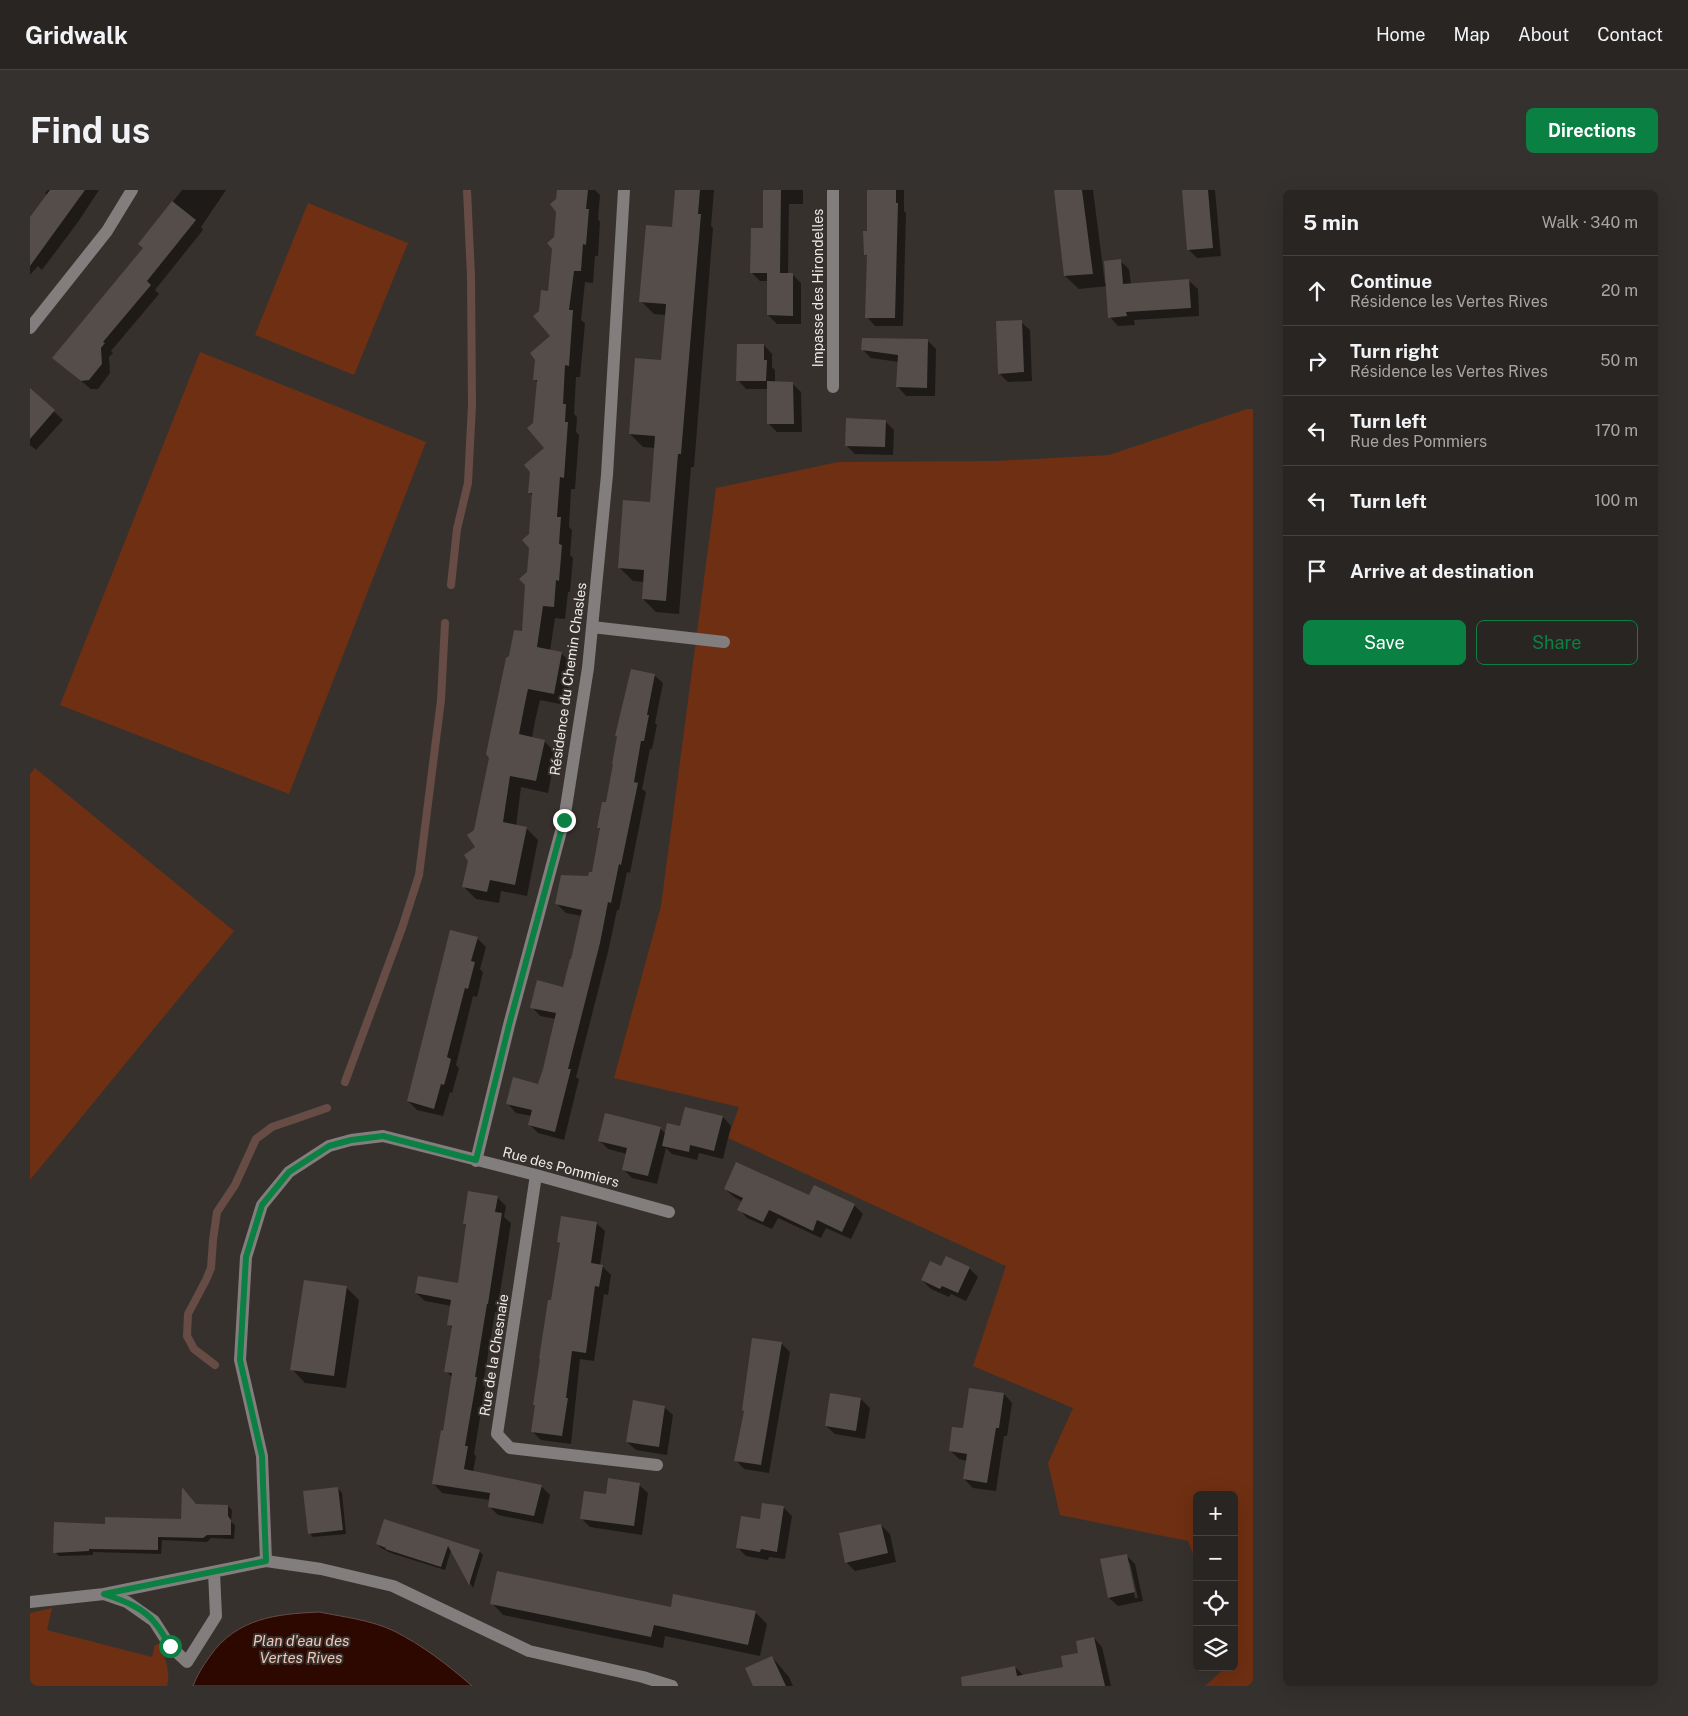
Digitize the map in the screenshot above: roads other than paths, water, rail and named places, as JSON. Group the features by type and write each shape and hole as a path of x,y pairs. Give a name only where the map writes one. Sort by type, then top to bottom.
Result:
{"street":[{"path":"30,328 107,231 132,190"},
{"name":"Résidence du Chemin Chasles","path":"476,1160 509,1025 564,820 588,668 607,475 624,190"},
{"name":"Impasse des Hirondelles","path":"832,386 833,190"},
{"path":"592,627 724,642"},
{"name":"Rue des Pommiers","path":"266,1561 262,1456 240,1360 246,1257 262,1205 289,1172 329,1146 351,1140 383,1136 536,1175 669,1212"},
{"name":"Rue de la Chesnaie","path":"536,1175 497,1434 510,1448 657,1465"},
{"path":"30,1602 104,1594 266,1561 320,1569 394,1586 529,1651 643,1677 672,1686"},
{"path":"104,1594 127,1602 154,1621 170,1646 187,1662 216,1616 214,1572"}],"water":[{"name":"Plan d'eau des Vertes Rives","path":"319,1612 367,1621 394,1631 434,1656 472,1686 193,1686 210,1656 232,1633 258,1620 288,1614"}],"waterway":[{"path":"451,585 457,529 468,483 472,405 471,276 467,190"},
{"path":"345,1082 402,928 419,875 441,700 445,623"},
{"path":"215,1365 194,1349 187,1336 188,1314 211,1268 217,1212 235,1185 256,1139 272,1127 327,1108"}]}
